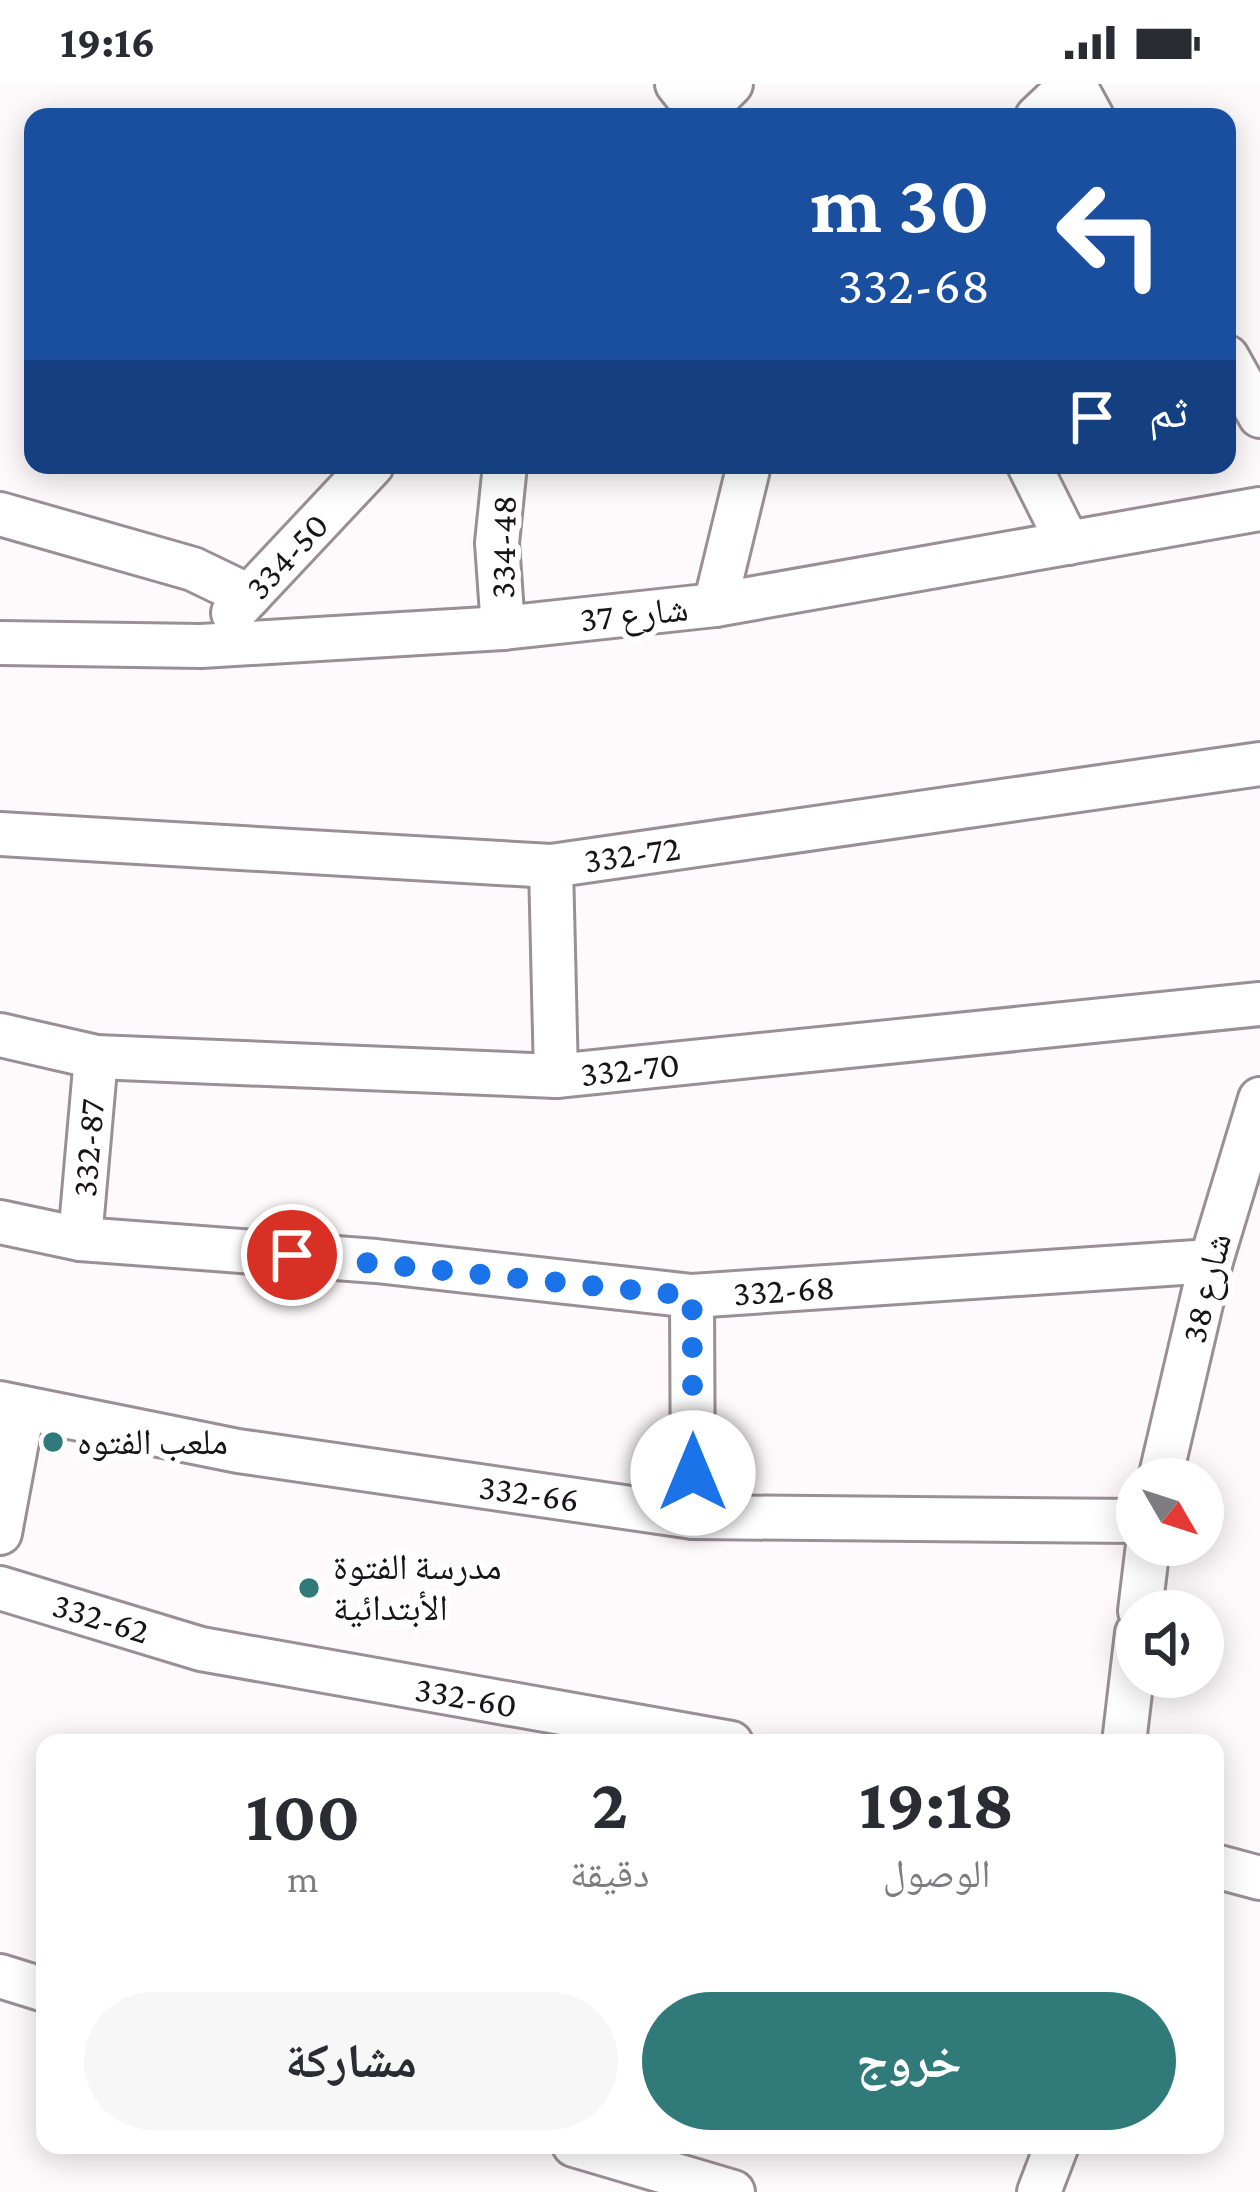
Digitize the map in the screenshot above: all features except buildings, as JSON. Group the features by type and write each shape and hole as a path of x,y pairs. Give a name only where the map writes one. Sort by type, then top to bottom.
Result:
{"street":[{"path":"1046,108 1073,84"},
{"path":"1236,373 1260,416"},
{"name":"334-50","path":"201,646 364,474"},
{"name":"334-48","path":"503,628 497,543 504,474"},
{"path":"715,605 746,474"},
{"path":"1034,474 1069,543"},
{"path":"0,500 18,519 193,569 249,596"},
{"name":"شارع 37","path":"0,643 201,646 503,628 715,605 1260,509"},
{"name":"332-72","path":"0,834 550,866 1260,764"},
{"path":"550,866 556,1076"},
{"name":"332-70","path":"0,1035 96,1057 556,1076 1260,1004"},
{"name":"332-87","path":"80,1239 96,1057"},
{"name":"شارع 38","path":"1165,1458 1211,1261 1260,1100"},
{"name":"332-68","path":"0,1222 80,1239 376,1261 692,1296 1211,1261"},
{"path":"692,1296 693,1517"},
{"path":"0,1533 12,1406"},
{"name":"332-66","path":"12,1406 238,1450 693,1517 1116,1521"},
{"name":"332-62","path":"0,1588 201,1649"},
{"name":"332-60","path":"201,1649 680,1734"},
{"path":"1125,1734 1129,1698"},
{"path":"1224,1868 1260,1878"},
{"path":"0,1976 36,1987"},
{"path":"605,2154 734,2192"},
{"path":"1040,2192 1054,2154"}],"place":[{"name":"ملعب الفتوه","path":"53,1442"},
{"name":"مدرسة الفتوة الأبتدائية","path":"309,1588"}],"route":[{"path":"292,1255 692,1296 693,1473"}]}
